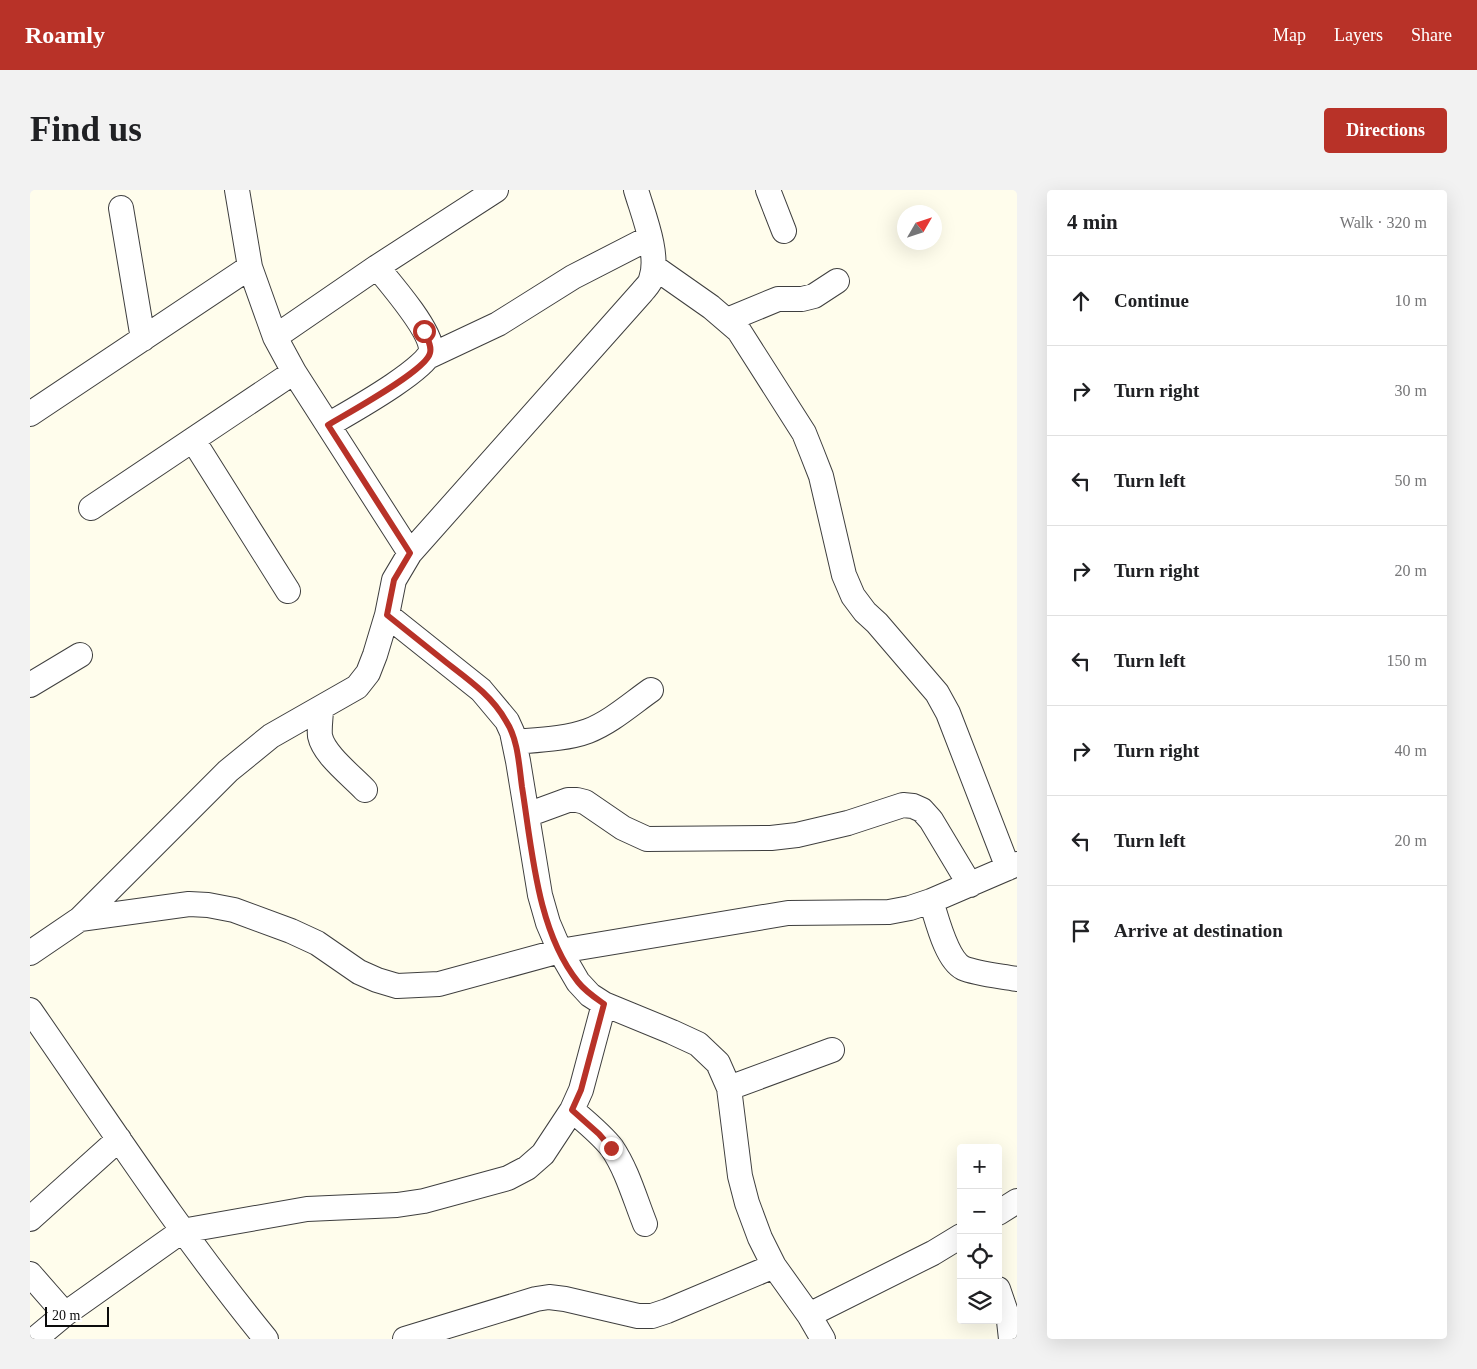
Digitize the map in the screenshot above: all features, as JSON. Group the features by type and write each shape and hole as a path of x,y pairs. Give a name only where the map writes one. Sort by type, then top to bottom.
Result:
{"street":[{"path":"237,190 250,267 275,337 294,372 410,553"},
{"path":"275,337 377,267 496,190"},
{"path":"30,952 80,919 228,771 271,736 357,687 368,673 387,615 394,580 410,553 651,280 654,267 653,253 636,190"},
{"path":"768,190 784,231"},
{"path":"120,208 143,339"},
{"path":"328,425 381,394 418,368 430,356 498,324 567,280 649,238"},
{"path":"30,414 250,267"},
{"path":"377,267 403,299 424,331 431,348 430,356"},
{"path":"80,919 188,904 208,905 234,910 291,931 317,943 359,972 397,986 438,984 560,951 788,913 889,912 910,908 932,901 1012,866 938,693 877,623 865,612 853,596 844,575 821,476 804,433 738,331 727,320 654,267"},
{"path":"727,320 778,299 802,299 814,296 837,281"},
{"path":"91,508 294,372"},
{"path":"192,440 288,591"},
{"path":"387,615 481,690 507,721 514,742 540,895 548,924 560,951 578,982 590,995 604,1004 698,1044 718,1063 729,1088 740,1176 750,1212 774,1266 809,1315 823,1339"},
{"path":"30,685 80,655"},
{"path":"514,742 574,735 588,731 603,724 650,690"},
{"path":"321,708 320,735 324,745 330,754 365,790"},
{"path":"527,815 568,800 577,800 586,802 624,828 648,839 752,838 797,835 848,823 903,805 913,806 922,810 931,820 970,884"},
{"path":"932,901 948,949 962,967 1017,979"},
{"path":"35,1339 65,1314 182,1231 307,1209 424,1202 508,1178 531,1165 543,1154 572,1110 581,1090 604,1004"},
{"path":"30,1010 182,1231 266,1339"},
{"path":"729,1088 832,1050"},
{"path":"572,1110 599,1134 616,1155 621,1163 645,1224"},
{"path":"30,1219 119,1139"},
{"path":"1002,1210 1017,1201"},
{"path":"809,1315 933,1253 957,1238"},
{"path":"405,1339 536,1299 549,1297 638,1316 652,1316 774,1266"},
{"path":"30,1274 65,1314"},
{"path":"1002,1301 1009,1321 1011,1339"}],"route":[{"path":"424,331 431,348 430,356 418,368 381,394 328,425 410,553 394,580 389,597 387,615 481,690 507,721 512,732 540,895 548,924 569,969 578,982 590,995 604,1004 581,1090 572,1110 599,1134 611,1148"}]}
